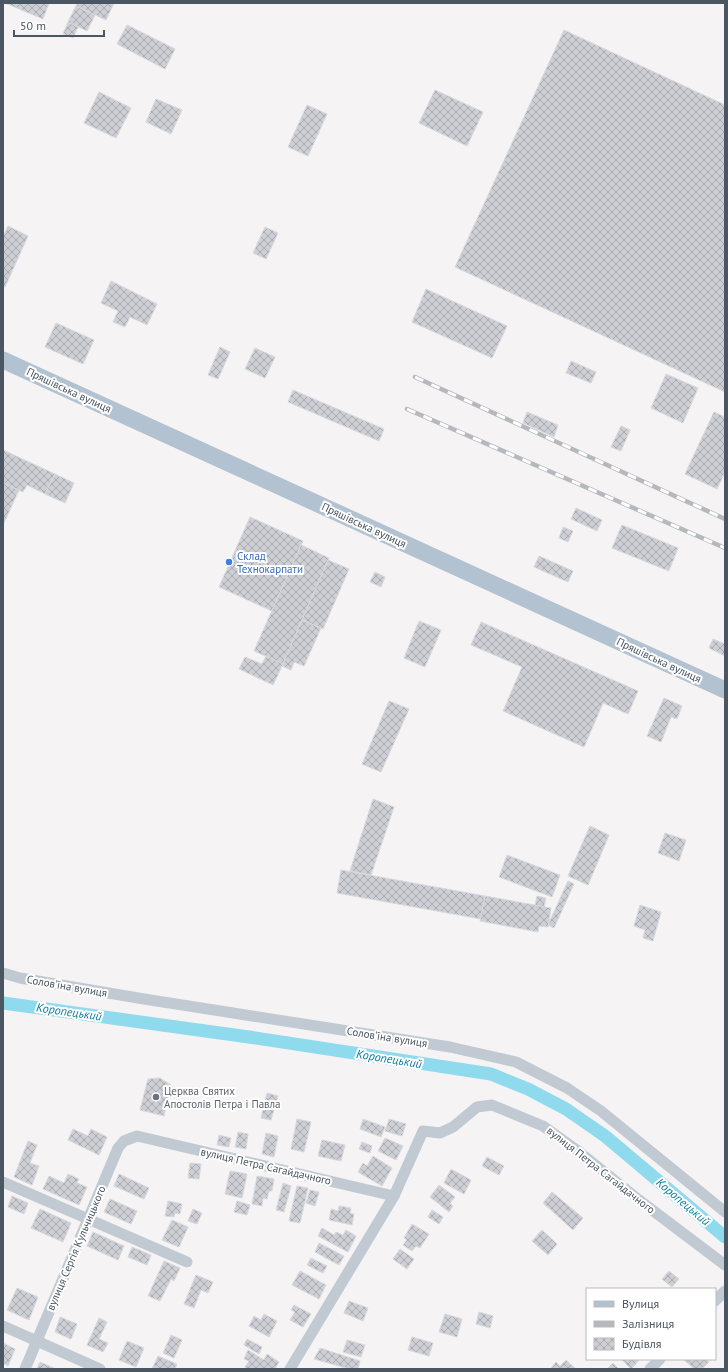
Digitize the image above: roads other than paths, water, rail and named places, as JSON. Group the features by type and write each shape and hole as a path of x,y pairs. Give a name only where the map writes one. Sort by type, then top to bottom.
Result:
{"main road":[{"name":"Пряшівська вулиця","path":"3,360 725,690"}],"street":[{"name":"Соловʼїна вулиця","path":"3,973 20,978 144,999 450,1047 516,1062 567,1088 601,1111 725,1212"},
{"name":"вулиця Петра Сагайдачного","path":"290,1369 394,1196 423,1131 440,1133 453,1127 477,1107 492,1105 543,1126 725,1265"},
{"name":"вулиця Петра Сагайдачного","path":"137,1136 394,1196"},
{"name":"вулиця Сергія Кульчицького","path":"25,1369 118,1148 130,1138 137,1136"},
{"path":"3,1182 187,1262"},
{"path":"716,1300 725,1291"},
{"path":"3,1326 100,1369"},
{"path":"650,1369 659,1360"}],"waterway":[{"name":"Коропецький","path":"3,1003 249,1037 491,1074 528,1089 566,1109 605,1136 725,1237"}],"railway":[{"path":"415,377 725,519"},
{"path":"407,409 725,548"}],"place":[{"name":"Склад Технокарпати","path":"229,562"},
{"name":"Церква Святих Апостолів Петра і Павла","path":"156,1097"}]}
